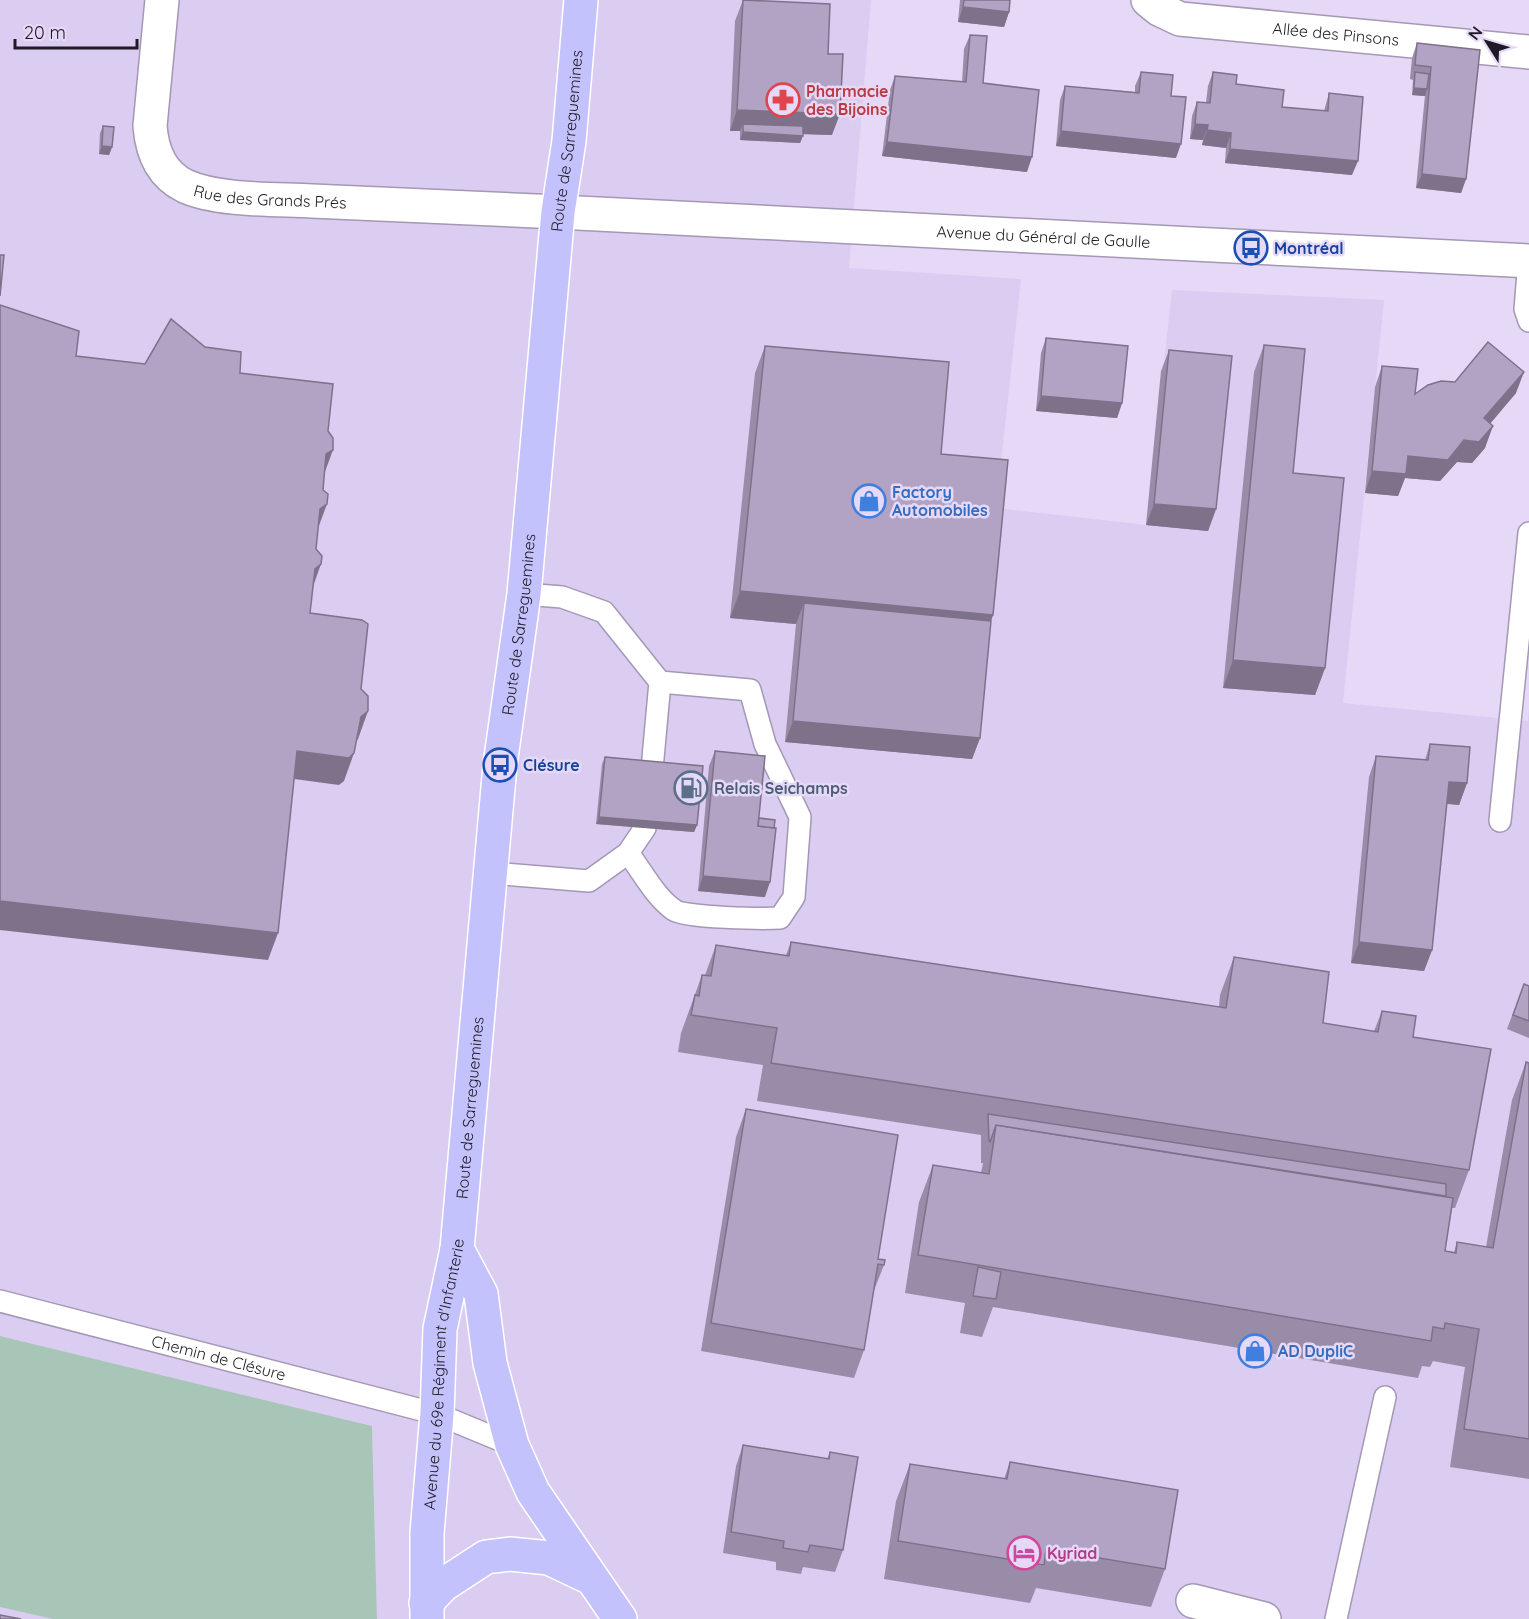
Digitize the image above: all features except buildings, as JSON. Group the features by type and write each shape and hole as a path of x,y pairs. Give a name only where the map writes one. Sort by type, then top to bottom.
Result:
{"main road":[{"name":"Route de Sarreguemines","path":"457,1249 500,765 524,594 558,212 569,141 581,0"},
{"name":"Avenue du 69e Régiment d'Infanterie","path":"426,1611 427,1533 437,1414 440,1329 457,1249"},
{"name":"Avenue du 69e Régiment d'Infanterie","path":"457,1249 482,1294 490,1363 512,1445 533,1492 589,1577 620,1619"},
{"name":"Avenue du 69e Régiment d'Infanterie","path":"426,1611 443,1585 486,1557 510,1554 549,1558 589,1577"}],"street":[{"name":"Rue des Grands Prés","path":"162,0 150,126 151,145 163,169 187,187 209,193 267,199 558,212"},
{"name":"Allée des Pinsons","path":"1148,0 1159,9 1180,19 1529,52"},
{"name":"Avenue du Général de Gaulle","path":"558,212 1529,261"},
{"path":"1192,1600 1264,1619"}],"lane":[{"path":"1529,261 1525,309 1529,321"},
{"path":"1500,820 1529,533"},
{"path":"524,594 562,597 604,612 660,682 652,769"},
{"path":"628,853 662,899 676,912 761,920 780,918 794,897 800,817 765,744 750,690 660,682"},
{"path":"491,873 589,881 628,853 645,828"},
{"name":"Chemin de Clésure","path":"0,1301 437,1414 512,1445"},
{"path":"1336,1619 1385,1397"}],"shaded area":[{"path":"0,0 871,0 849,268 1021,279 996,508 1146,525 1172,290 1384,300 1343,703 1528,721 1529,709 1529,1619 377,1619 372,1426 0,1336"},
{"path":"0,1607 53,1619 0,1619"}],"green space":[{"path":"0,1336 372,1426 377,1619 53,1619 0,1607"}],"place":[{"name":"Pharmacie des Bijoins","path":"783,100"},
{"name":"Montréal","path":"1251,248"},
{"name":"Factory Automobiles","path":"869,501"},
{"name":"Clésure","path":"500,765"},
{"name":"Relais Seichamps","path":"691,788"},
{"name":"AD DupliC","path":"1255,1351"},
{"name":"Kyriad","path":"1024,1553"}]}
